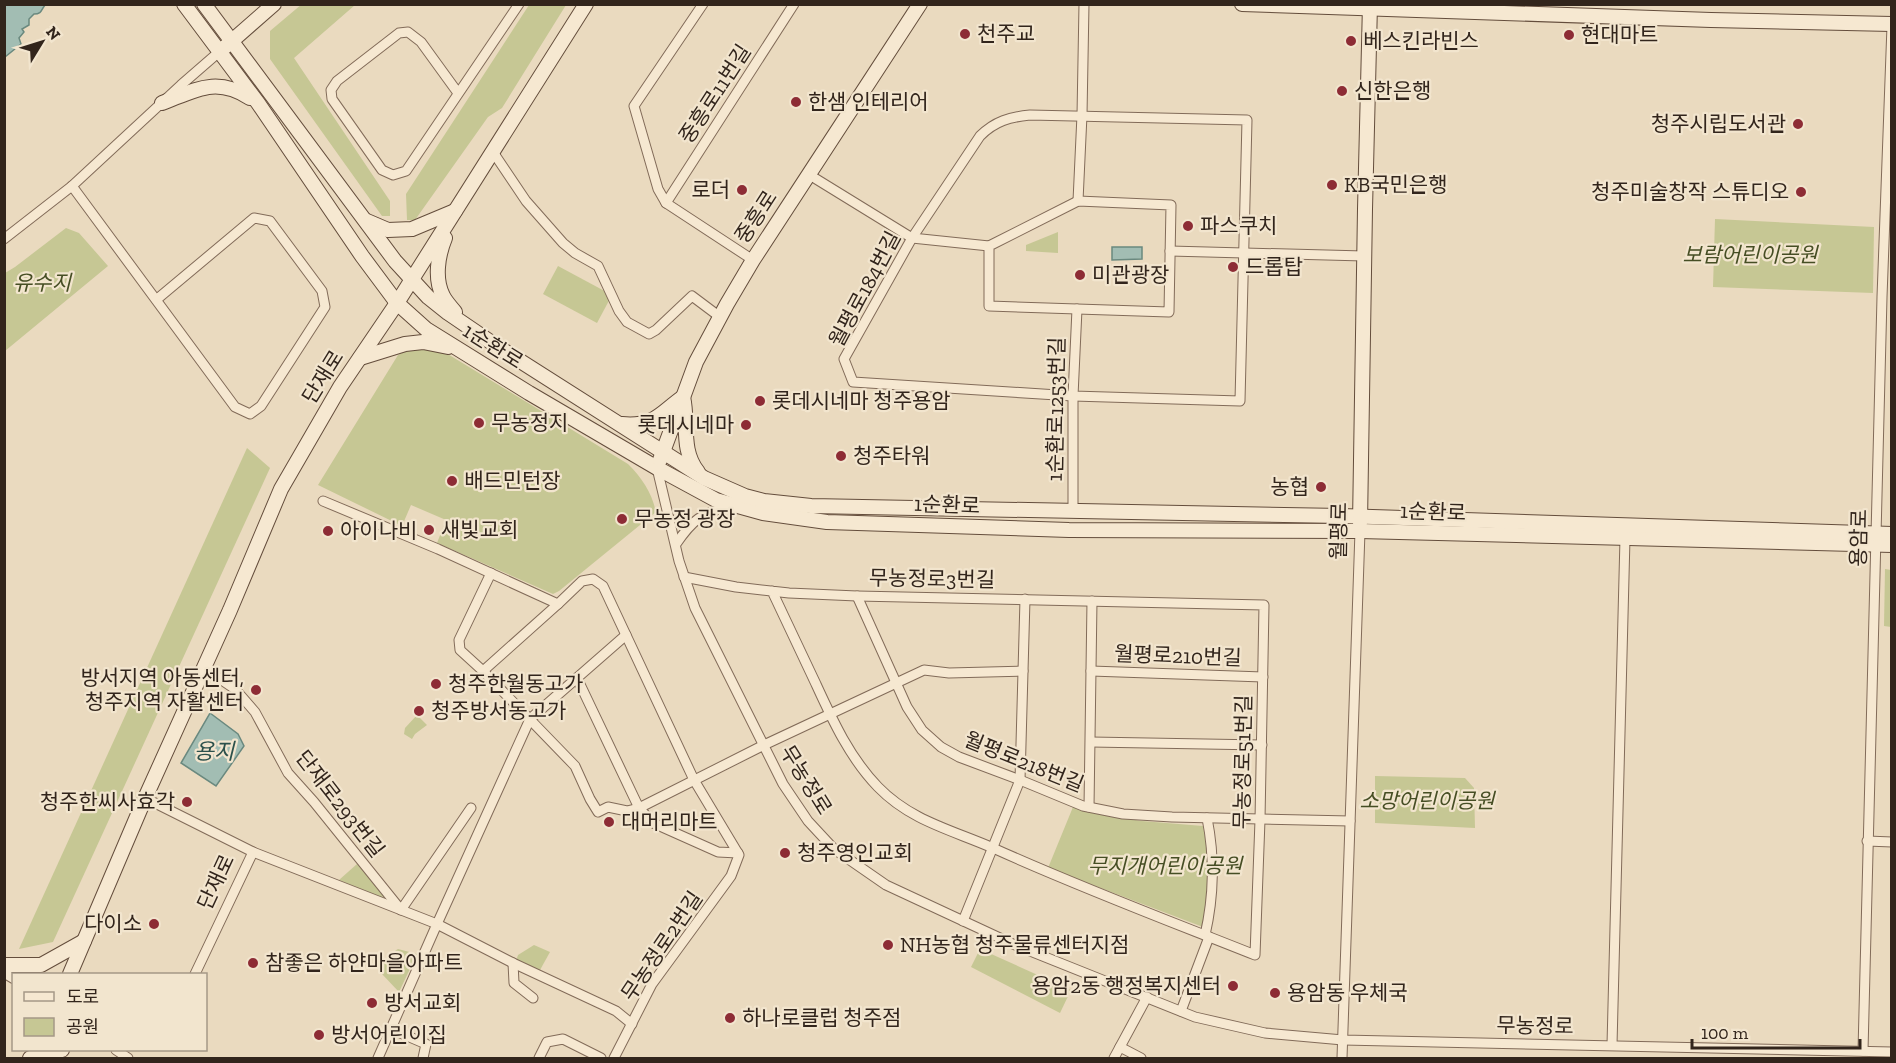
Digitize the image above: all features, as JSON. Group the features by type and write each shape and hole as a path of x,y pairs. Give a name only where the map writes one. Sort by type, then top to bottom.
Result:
{"street":[{"name":"1순환로","path":"184,4 258,103 362,256 398,303 426,329 456,348 657,468 716,500 788,518 827,522 1069,530 1360,531 1625,538 1877,539 1892,534"},
{"name":"1순환로","path":"204,4 395,261 428,297 465,325 704,478 745,496 782,504 1360,516 1877,539 1892,546"},
{"path":"4,240 72,186 274,4"},
{"path":"458,93 421,42 408,32 399,33 337,81 331,90 332,99 382,170 393,175 406,171 519,4"},
{"name":"단재로","path":"71,973 281,489 340,387 398,303 586,4"},
{"name":"중흥로11번길","path":"703,4 634,105 658,189 666,203 794,4"},
{"name":"중흥로","path":"657,468 696,362 720,317 753,260 920,4"},
{"path":"1078,201 1084,4"},
{"path":"1242,4 1892,25"},
{"name":"월평로","path":"1342,1059 1360,531 1370,7"},
{"name":"용암로","path":"1863,1051 1882,297 1892,25"},
{"path":"162,103 208,86 225,86 238,90 258,103"},
{"name":"월평로184번길","path":"1082,115 1247,120 1240,400 1073,396 853,382 844,360 912,238 980,136 989,127 1009,117 1082,115"},
{"path":"493,152 526,201 563,243 598,266 619,311 627,322 649,334 692,296 720,317"},
{"path":"808,174 912,238 989,246"},
{"path":"72,186 156,300 235,407 250,414 261,406 325,307 322,291 270,221 254,218 156,300"},
{"name":"1순환로1253번길","path":"1078,201 1171,205 1169,312 989,306 989,246 1078,201"},
{"path":"666,203 753,260"},
{"path":"365,220 388,230 412,229 455,211"},
{"path":"455,211 439,252 438,275 442,296 465,325"},
{"path":"1170,251 1364,256"},
{"name":"1순환로1253번길","path":"1073,510 1073,396 1077,309"},
{"path":"360,358 405,344 423,342 456,348"},
{"path":"622,424 634,425 652,421 683,397 687,412 685,433 687,450 696,470 704,478"},
{"name":"무농정로","path":"657,468 684,577 695,608 783,784 808,821 834,849 886,885 1015,945 1195,1017 1265,1033 1343,1040 1892,1052"},
{"path":"323,501 444,552 558,604"},
{"path":"676,544 699,516 733,505"},
{"path":"1612,1045 1625,538"},
{"path":"491,573 459,640 460,650 575,765 590,800 598,812 608,807 627,811 639,808 764,745 924,670 949,673 1023,671"},
{"name":"무농정로3번길","path":"684,577 772,591 857,596 1264,605"},
{"path":"483,671 582,581 593,579 603,586 694,780 738,853"},
{"path":"772,591 830,714 856,760 878,788 901,806 936,827 1207,936"},
{"name":"월평로218번길","path":"857,596 912,715 922,730 941,747 959,757 1089,807 1123,814 1350,821"},
{"path":"963,921 1020,780 1025,599"},
{"path":"1091,671 1092,601"},
{"name":"무농정로51번길","path":"1207,936 1255,955 1264,605"},
{"path":"378,1058 530,719 626,634"},
{"name":"단재로293번길","path":"204,668 235,689 255,712 288,773 401,910"},
{"name":"월평로218번길","path":"1089,807 1091,671"},
{"name":"월평로210번길","path":"1091,671 1263,677"},
{"path":"577,678 639,808 653,823 718,852 738,853"},
{"path":"1091,742 1262,745"},
{"name":"단재로","path":"145,798 253,852 196,973"},
{"path":"401,910 471,808"},
{"path":"1181,1011 1207,936 1213,877 1207,818"},
{"path":"1867,841 1892,842"},
{"name":"단재로293번길","path":"253,852 437,924 513,963 616,1011 632,1024"},
{"name":"무농정로2번길","path":"614,1059 652,984 731,876 738,853"},
{"path":"4,965 41,965 84,941"},
{"path":"513,963 514,984 533,998"},
{"path":"1114,1059 1147,997"},
{"path":"391,1029 426,1044 423,1059"},
{"path":"539,1059 547,1042 563,1039 601,1059"},
{"path":"1120,1047 1141,1059"},
{"path":"30,1058 58,1051"}],"green space":[{"path":"302,4 355,5 294,58 390,201 390,216 382,216 270,59 270,31"},
{"path":"529,5 566,5 502,108 488,117 415,220 407,220 406,194"},
{"name":"보람어린이공원","path":"1715,219 1874,227 1873,293 1713,287"},
{"name":"유수지","path":"66,228 79,233 108,266 5,351 5,273"},
{"path":"1058,232 1058,253 1026,251 1026,245"},
{"path":"558,266 612,295 597,323 543,294"},
{"path":"421,348 446,353 628,464 646,486 656,512 553,594 437,543 446,520 411,505 402,526 318,485 398,355"},
{"path":"247,448 270,468 53,942 19,949"},
{"path":"1885,569 1891,570 1891,627 1884,626"},
{"path":"417,715 427,725 412,739 404,734 405,728"},
{"name":"소망어린이공원","path":"1375,776 1465,778 1474,788 1475,828 1375,823"},
{"name":"무지개어린이공원","path":"1073,807 1142,821 1203,826 1208,853 1208,886 1203,927 1048,868"},
{"path":"357,864 391,902 339,880"},
{"path":"534,945 550,952 540,970 516,961 518,955"},
{"path":"398,949 417,954 399,992 380,969 390,954"},
{"path":"980,949 1071,990 1060,1013 971,967"}],"water":[{"path":"5,5 45,5 40,12 29,19 29,25 22,29 24,32 19,38 21,44 5,57"},
{"path":"1112,247 1142,247 1142,259 1112,260"},
{"name":"용지","path":"210,713 238,734 244,746 216,786 181,763"}],"place":[{"name":"천주교","path":"965,34"},
{"name":"현대마트","path":"1569,35"},
{"name":"베스킨라빈스","path":"1351,41"},
{"name":"신한은행","path":"1342,91"},
{"name":"한샘 인테리어","path":"796,102"},
{"name":"청주시립도서관","path":"1798,124"},
{"name":"KB국민은행","path":"1332,185"},
{"name":"로더","path":"742,190"},
{"name":"청주미술창작 스튜디오","path":"1801,192"},
{"name":"파스쿠치","path":"1188,226"},
{"name":"드롭탑","path":"1233,267"},
{"name":"미관광장","path":"1080,275"},
{"name":"롯데시네마 청주용암","path":"760,401"},
{"name":"무농정지","path":"479,423"},
{"name":"롯데시네마","path":"746,425"},
{"name":"청주타워","path":"841,456"},
{"name":"배드민턴장","path":"452,481"},
{"name":"농협","path":"1321,487"},
{"name":"무농정 광장","path":"622,519"},
{"name":"새빛교회","path":"429,530"},
{"name":"아이나비","path":"328,531"},
{"name":"청주한월동고가","path":"436,684"},
{"name":"방서지역 아동센터, 청주지역 자활센터","path":"256,690"},
{"name":"청주방서동고가","path":"419,711"},
{"name":"청주한씨사효각","path":"187,802"},
{"name":"대머리마트","path":"609,822"},
{"name":"청주영인교회","path":"785,853"},
{"name":"다이소","path":"154,924"},
{"name":"NH농협 청주물류센터지점","path":"888,945"},
{"name":"참좋은 하얀마을아파트","path":"253,963"},
{"name":"용암2동 행정복지센터","path":"1233,986"},
{"name":"용암동 우체국","path":"1275,993"},
{"name":"방서교회","path":"372,1003"},
{"name":"하나로클럽 청주점","path":"730,1018"},
{"name":"방서어린이집","path":"319,1035"}]}
